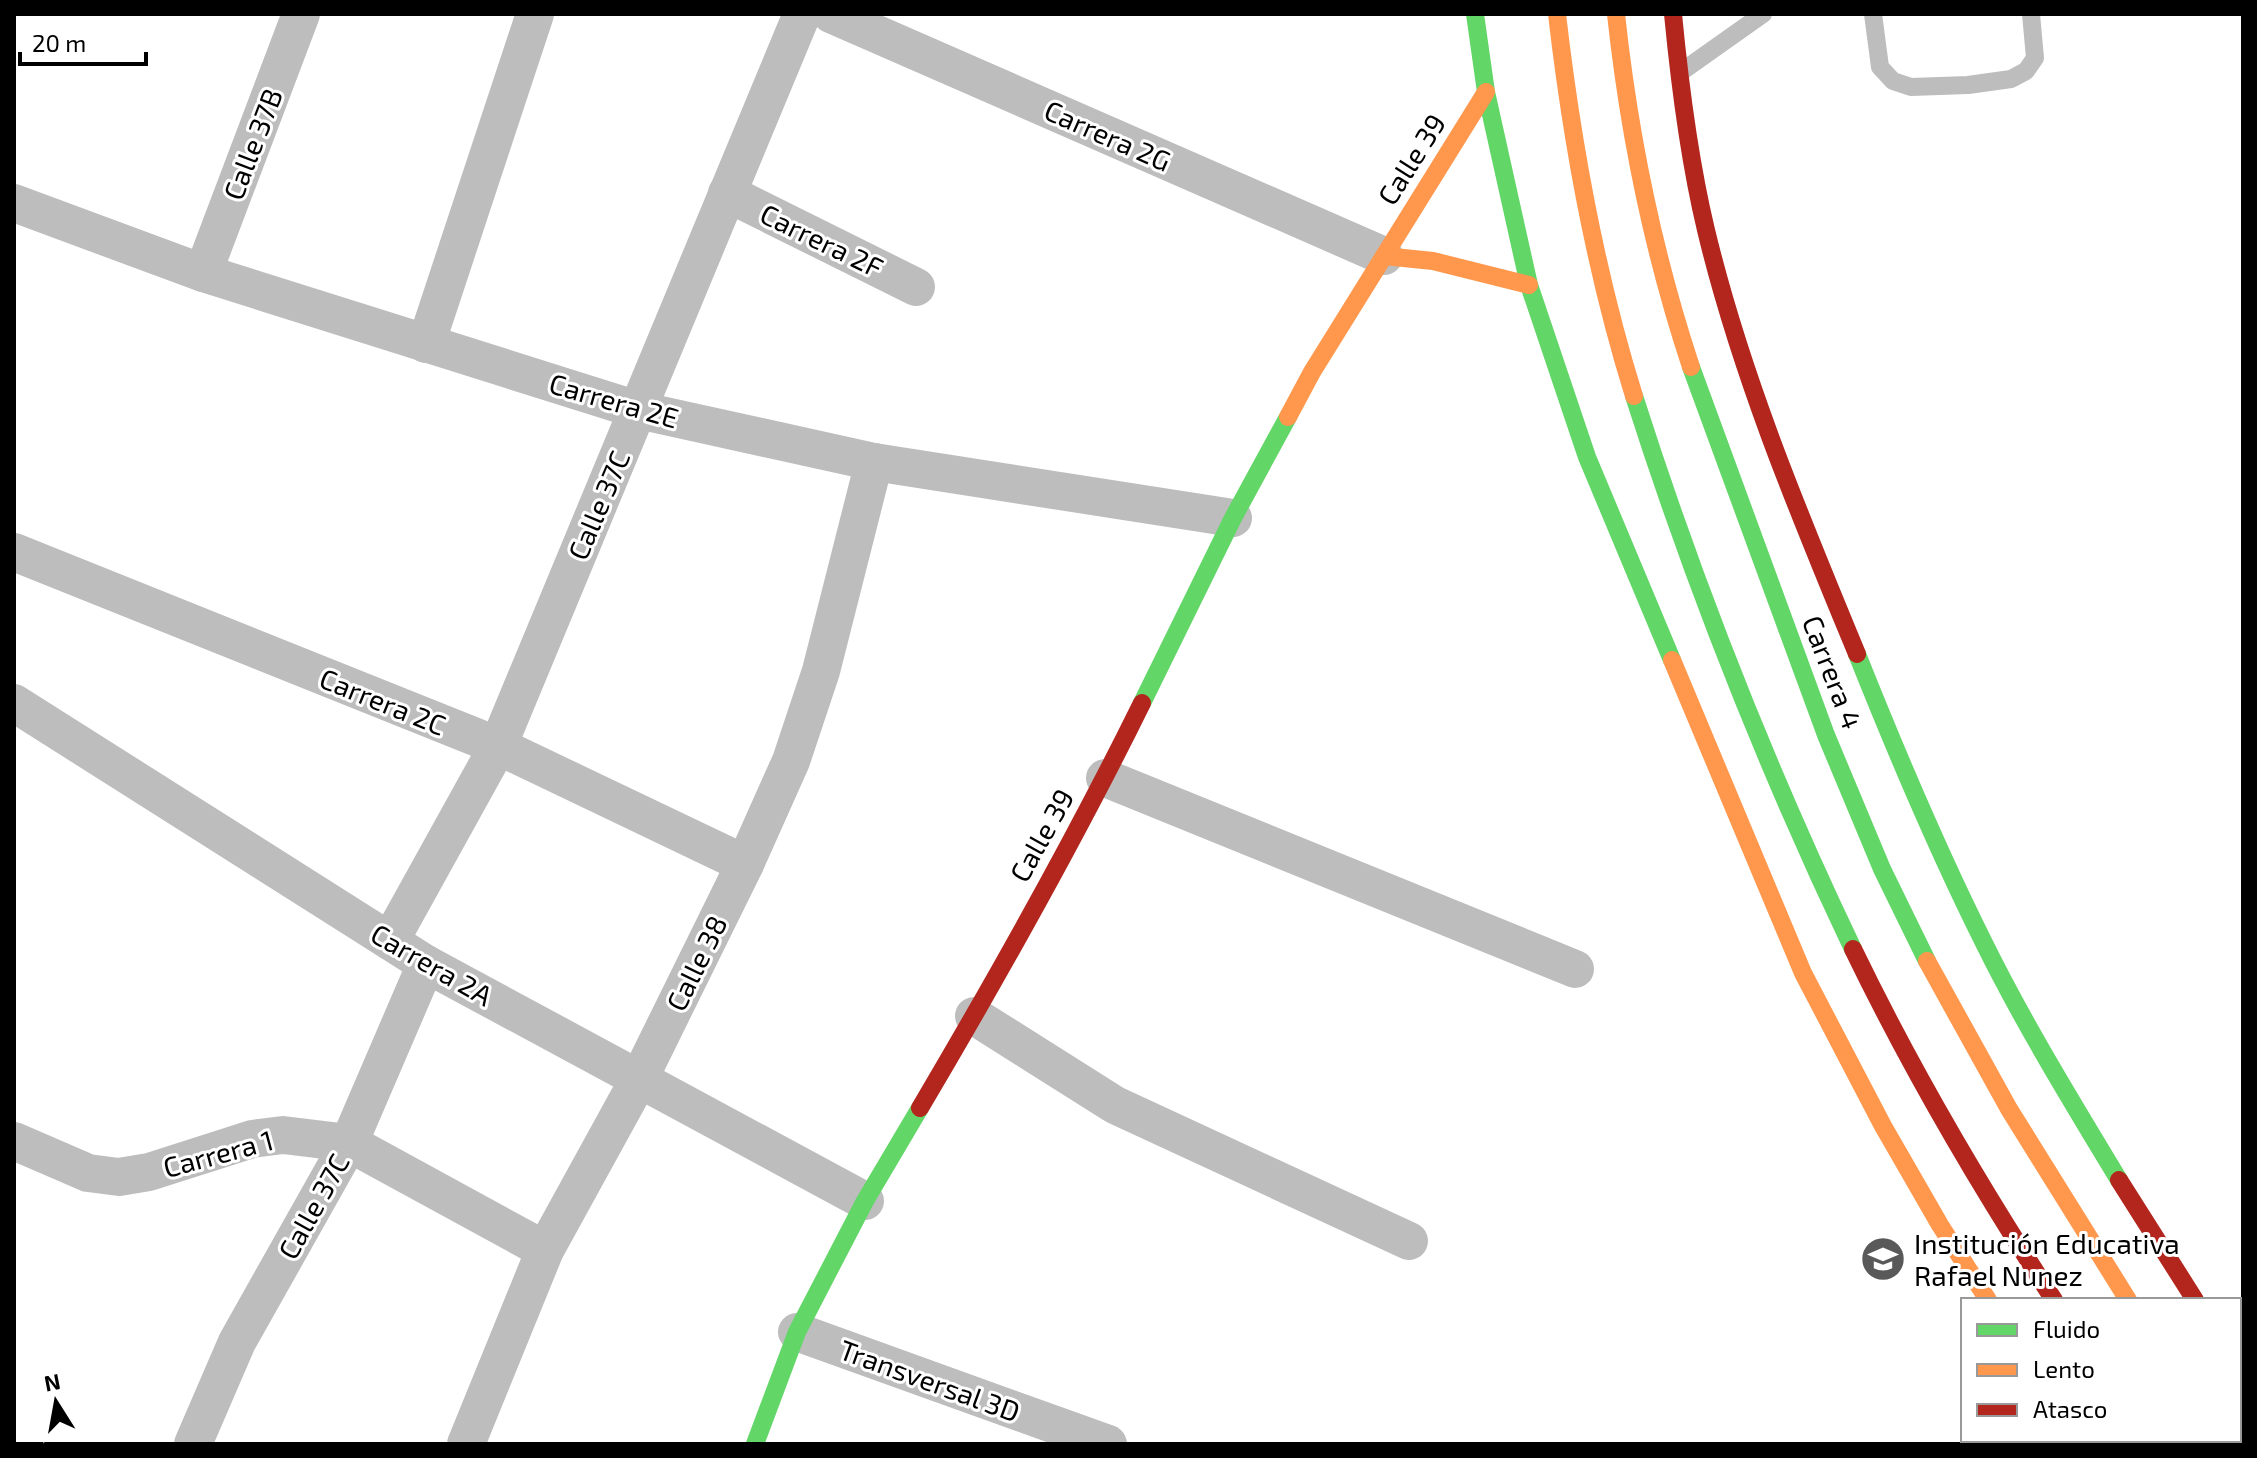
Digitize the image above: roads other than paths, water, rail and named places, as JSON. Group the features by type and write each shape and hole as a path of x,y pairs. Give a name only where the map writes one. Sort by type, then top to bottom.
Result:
{"main road":[{"path":"1475,14 1486,92 1529,285 1587,457 1803,973 1883,1126 1987,1298"},
{"path":"1557,14 1572,138 1597,265 1628,379 1667,498 1728,660 1851,945 1983,1191 2053,1298"},
{"name":"Carrera 4","path":"1616,14 1639,165 1665,281 1734,489 1841,770 1901,910 1956,1017 2127,1298"},
{"path":"1673,14 1678,74 1693,165 1714,262 1749,375 1805,526 1909,780 1952,877 2009,992 2084,1124 2194,1298"},
{"name":"Calle 39","path":"755,1444 797,1332 865,1201 974,1016 1105,778 1233,518 1312,372 1486,92"},
{"path":"1384,256 1433,261 1529,285"}],"street":[{"name":"Calle 37B","path":"203,273 301,14"},
{"path":"426,344 535,14"},
{"name":"Calle 37C","path":"390,941 498,746 802,14"},
{"name":"Carrera 2G","path":"831,14 1384,256"},
{"name":"Carrera 2F","path":"727,193 916,287"},
{"name":"Carrera 2E","path":"14,203 203,273 638,410 874,462 1233,518"},
{"name":"Calle 38","path":"466,1444 545,1250 639,1079 745,864 791,761 821,671 874,462"},
{"name":"Carrera 2C","path":"14,552 498,746 745,864"},
{"name":"Carrera 2A","path":"14,703 426,964 865,1201"},
{"path":"1105,778 1575,969"},
{"name":"Calle 37C","path":"193,1444 237,1342 349,1143 426,964"},
{"path":"974,1016 1115,1105 1409,1241"},
{"name":"Carrera 1","path":"14,1141 88,1173 119,1177 149,1172 252,1139 283,1135 349,1143 545,1250"},
{"name":"Transversal 3D","path":"797,1332 1108,1444"}],"lane":[{"path":"1678,74 1763,14"},
{"path":"1873,14 1880,67 1893,81 1911,87 1968,85 2011,79 2026,71 2035,58 2031,14"}],"place":[{"name":"Institución Educativa Rafael Nunez","path":"1883,1259"}]}
